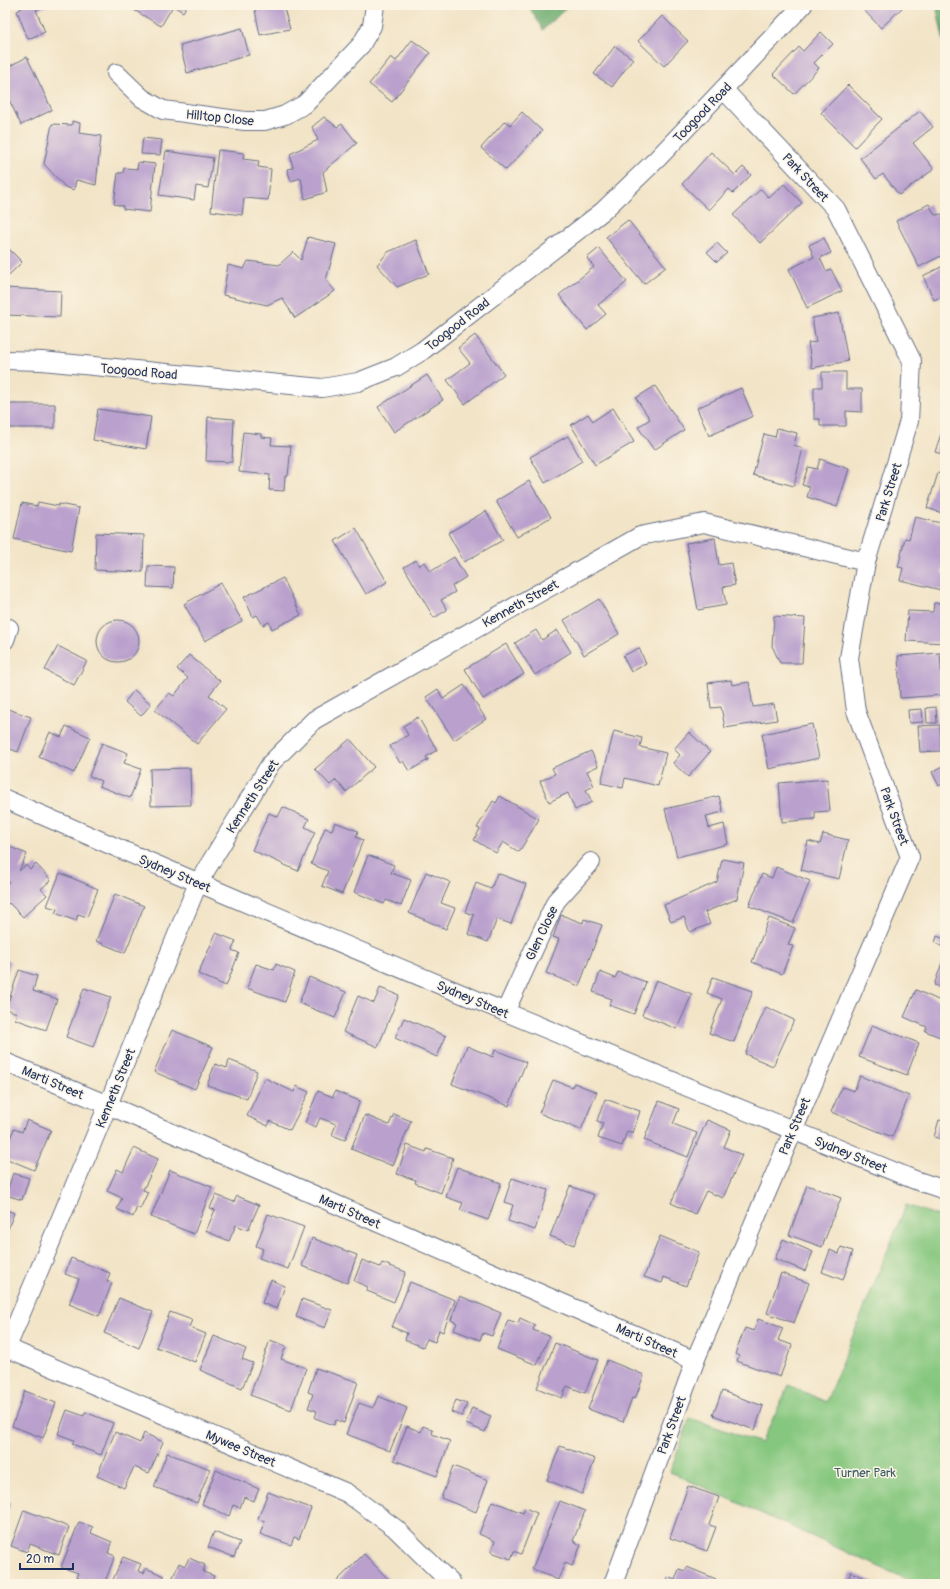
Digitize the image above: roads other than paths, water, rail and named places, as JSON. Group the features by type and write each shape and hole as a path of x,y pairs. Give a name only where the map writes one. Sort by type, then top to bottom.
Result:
{"street":[{"name":"Hilltop Close","path":"116,73 142,98 163,110 245,121 265,121 285,115 305,104 361,45 372,26 375,5"},
{"name":"Toogood Road","path":"5,360 42,361 322,388 358,382 396,367 422,351 603,211 658,158 803,5"},
{"name":"Park Street","path":"613,1584 695,1361 792,1130 910,857 856,711 849,658 866,562 909,421 912,361 836,209 723,89"},
{"name":"Kenneth Street","path":"6,1349 108,1105 198,883 271,763 314,720 640,536 704,523 866,562"},
{"name":"Sydney Street","path":"5,799 198,883 505,1012 915,1180 945,1190"},
{"name":"Glen Close","path":"505,1012 556,901 591,862"},
{"name":"Marti Street","path":"5,1062 108,1105 695,1361"},
{"name":"Mywee Street","path":"6,1349 348,1493 395,1528 452,1584"}],"park label":[{"name":"Turner Park","path":"865,1472"}]}
